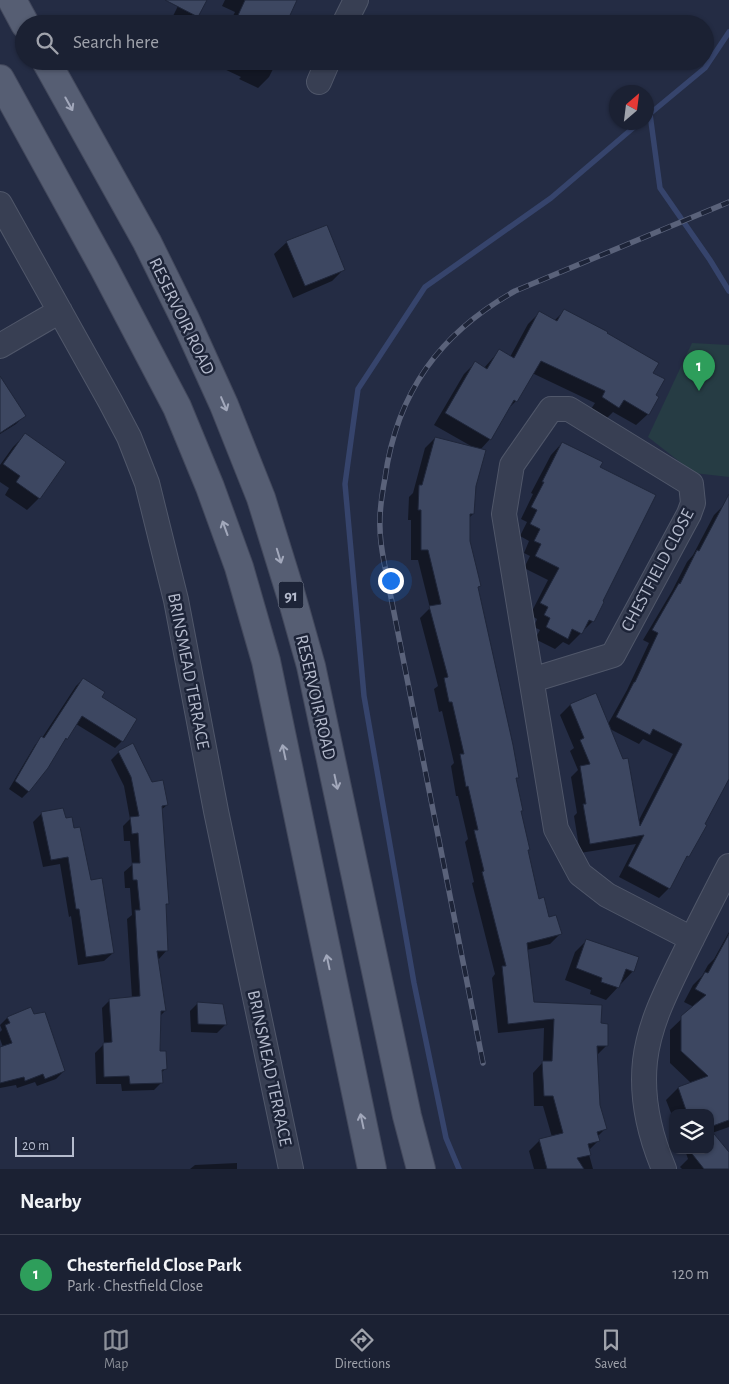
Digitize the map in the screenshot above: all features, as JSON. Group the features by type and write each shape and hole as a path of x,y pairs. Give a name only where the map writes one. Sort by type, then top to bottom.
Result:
{"main road":[{"path":"12,0 20,15"},
{"name":"RESERVOIR ROAD","path":"51,70 147,242 185,319 224,405 261,498 311,666 420,1169"},
{"path":"0,80 104,268 177,407 210,487 239,567 266,661 372,1169"},
{"path":"356,879 363,967 377,1044 406,1169"}],"street":[{"path":"348,15 356,0"},
{"name":"BRINSMEAD TERRACE","path":"0,204 129,437 147,483 176,600 216,811 291,1169"},
{"path":"0,346 60,311"},
{"name":"CHESTFIELD CLOSE","path":"532,680 613,655 689,514 693,503 691,484 569,410 551,410 512,465 504,514 556,829 580,874 607,895 692,940"},
{"path":"664,1169 654,1146 648,1119 645,1062 651,1029 662,1001 729,866"}],"shaded area":[{"path":"692,343 729,345 729,477 694,473 648,437"}],"building":[{"path":"165,0 207,0 199,15 194,15"},
{"path":"245,0 297,0 290,15 238,15"},
{"path":"327,225 345,270 305,286 286,241"},
{"path":"564,309 608,332 659,363 653,373 665,379 656,395 659,397 649,415 624,400 619,408 602,397 605,391 541,361 517,402 514,400 491,440 445,413 475,361 487,369 499,349 514,358 539,311 557,321"},
{"path":"0,376 26,416 0,433"},
{"path":"25,433 66,462 40,499 16,482 20,476 3,464"},
{"path":"435,437 486,450 476,486 474,514 470,514 470,541 481,586 478,587 513,745 519,778 516,778 523,811 521,811 539,899 544,897 549,917 556,915 562,934 527,943 534,1002 602,1005 601,1023 608,1024 608,1046 597,1046 600,1105 607,1129 597,1132 600,1141 588,1144 591,1155 577,1158 584,1169 547,1169 539,1139 563,1133 553,1096 544,1096 542,1061 552,1061 554,1019 508,1024 502,966 506,966 482,872 484,871 474,830 478,830 468,786 466,787 460,754 464,754 452,702 449,702 444,678 448,677 429,606 441,604 428,550 421,550 421,510 418,510 419,485 422,485"},
{"path":"562,442 603,462 600,467 656,495 594,622 589,620 582,634 572,629 568,639 546,627 550,618 544,615 548,607 540,603 559,568 535,556 541,544 534,541 540,529 530,524 537,510 531,507"},
{"path":"729,494 729,779 705,824 707,825 689,857 687,856 670,889 628,866 644,835 590,844 583,804 586,804 580,766 590,764 580,740 584,738 570,704 596,693 623,759 628,758 640,826 682,744 653,729 650,735 616,717 658,633 652,630 680,584 697,550 699,551"},
{"path":"83,678 105,692 102,697 137,719 123,742 82,716 48,768 29,792 15,781 41,736 44,738"},
{"path":"133,743 152,782 163,780 168,805 162,806 169,904 166,904 168,951 157,951 166,1011 161,1011 160,1051 166,1051 167,1069 162,1070 163,1083 130,1084 129,1076 104,1077 103,1043 112,1042 109,999 140,996 135,910 140,910 137,880 133,880 132,863 140,863 138,833 132,834 130,817 139,816 131,777 118,751"},
{"path":"63,808 66,818 72,817 74,828 80,827 91,880 102,878 114,953 86,957 79,909 76,909 68,857 51,860 41,812"},
{"path":"729,934 729,1120 714,1126 714,1109 686,1109 678,1087 708,1076 681,1051 681,1016 706,995 695,989 705,972 708,973"},
{"path":"586,939 639,957 634,972 626,969 619,988 601,982 602,978 576,968"},
{"path":"197,1002 223,1004 227,1025 198,1024"},
{"path":"31,1007 34,1014 45,1012 65,1071 45,1079 43,1074 25,1081 24,1077 0,1083 0,1047 12,1043 5,1025 10,1023 7,1017"},
{"path":"714,1134 729,1152 729,1169 704,1169 692,1154 714,1154"}],"waterway":[{"path":"714,54 729,32"},
{"path":"654,110 703,70"},
{"path":"459,1169 446,1138 414,983 364,696 345,484 358,389 425,287 551,198 631,130"},
{"path":"652,130 660,188 729,291"}],"railway":[{"path":"483,1063 382,549 380,509 391,447 400,418 426,368 444,346 488,308 515,291 729,202"}],"place":[{"name":"Chesterfield Close Park","path":"699,391"}]}
